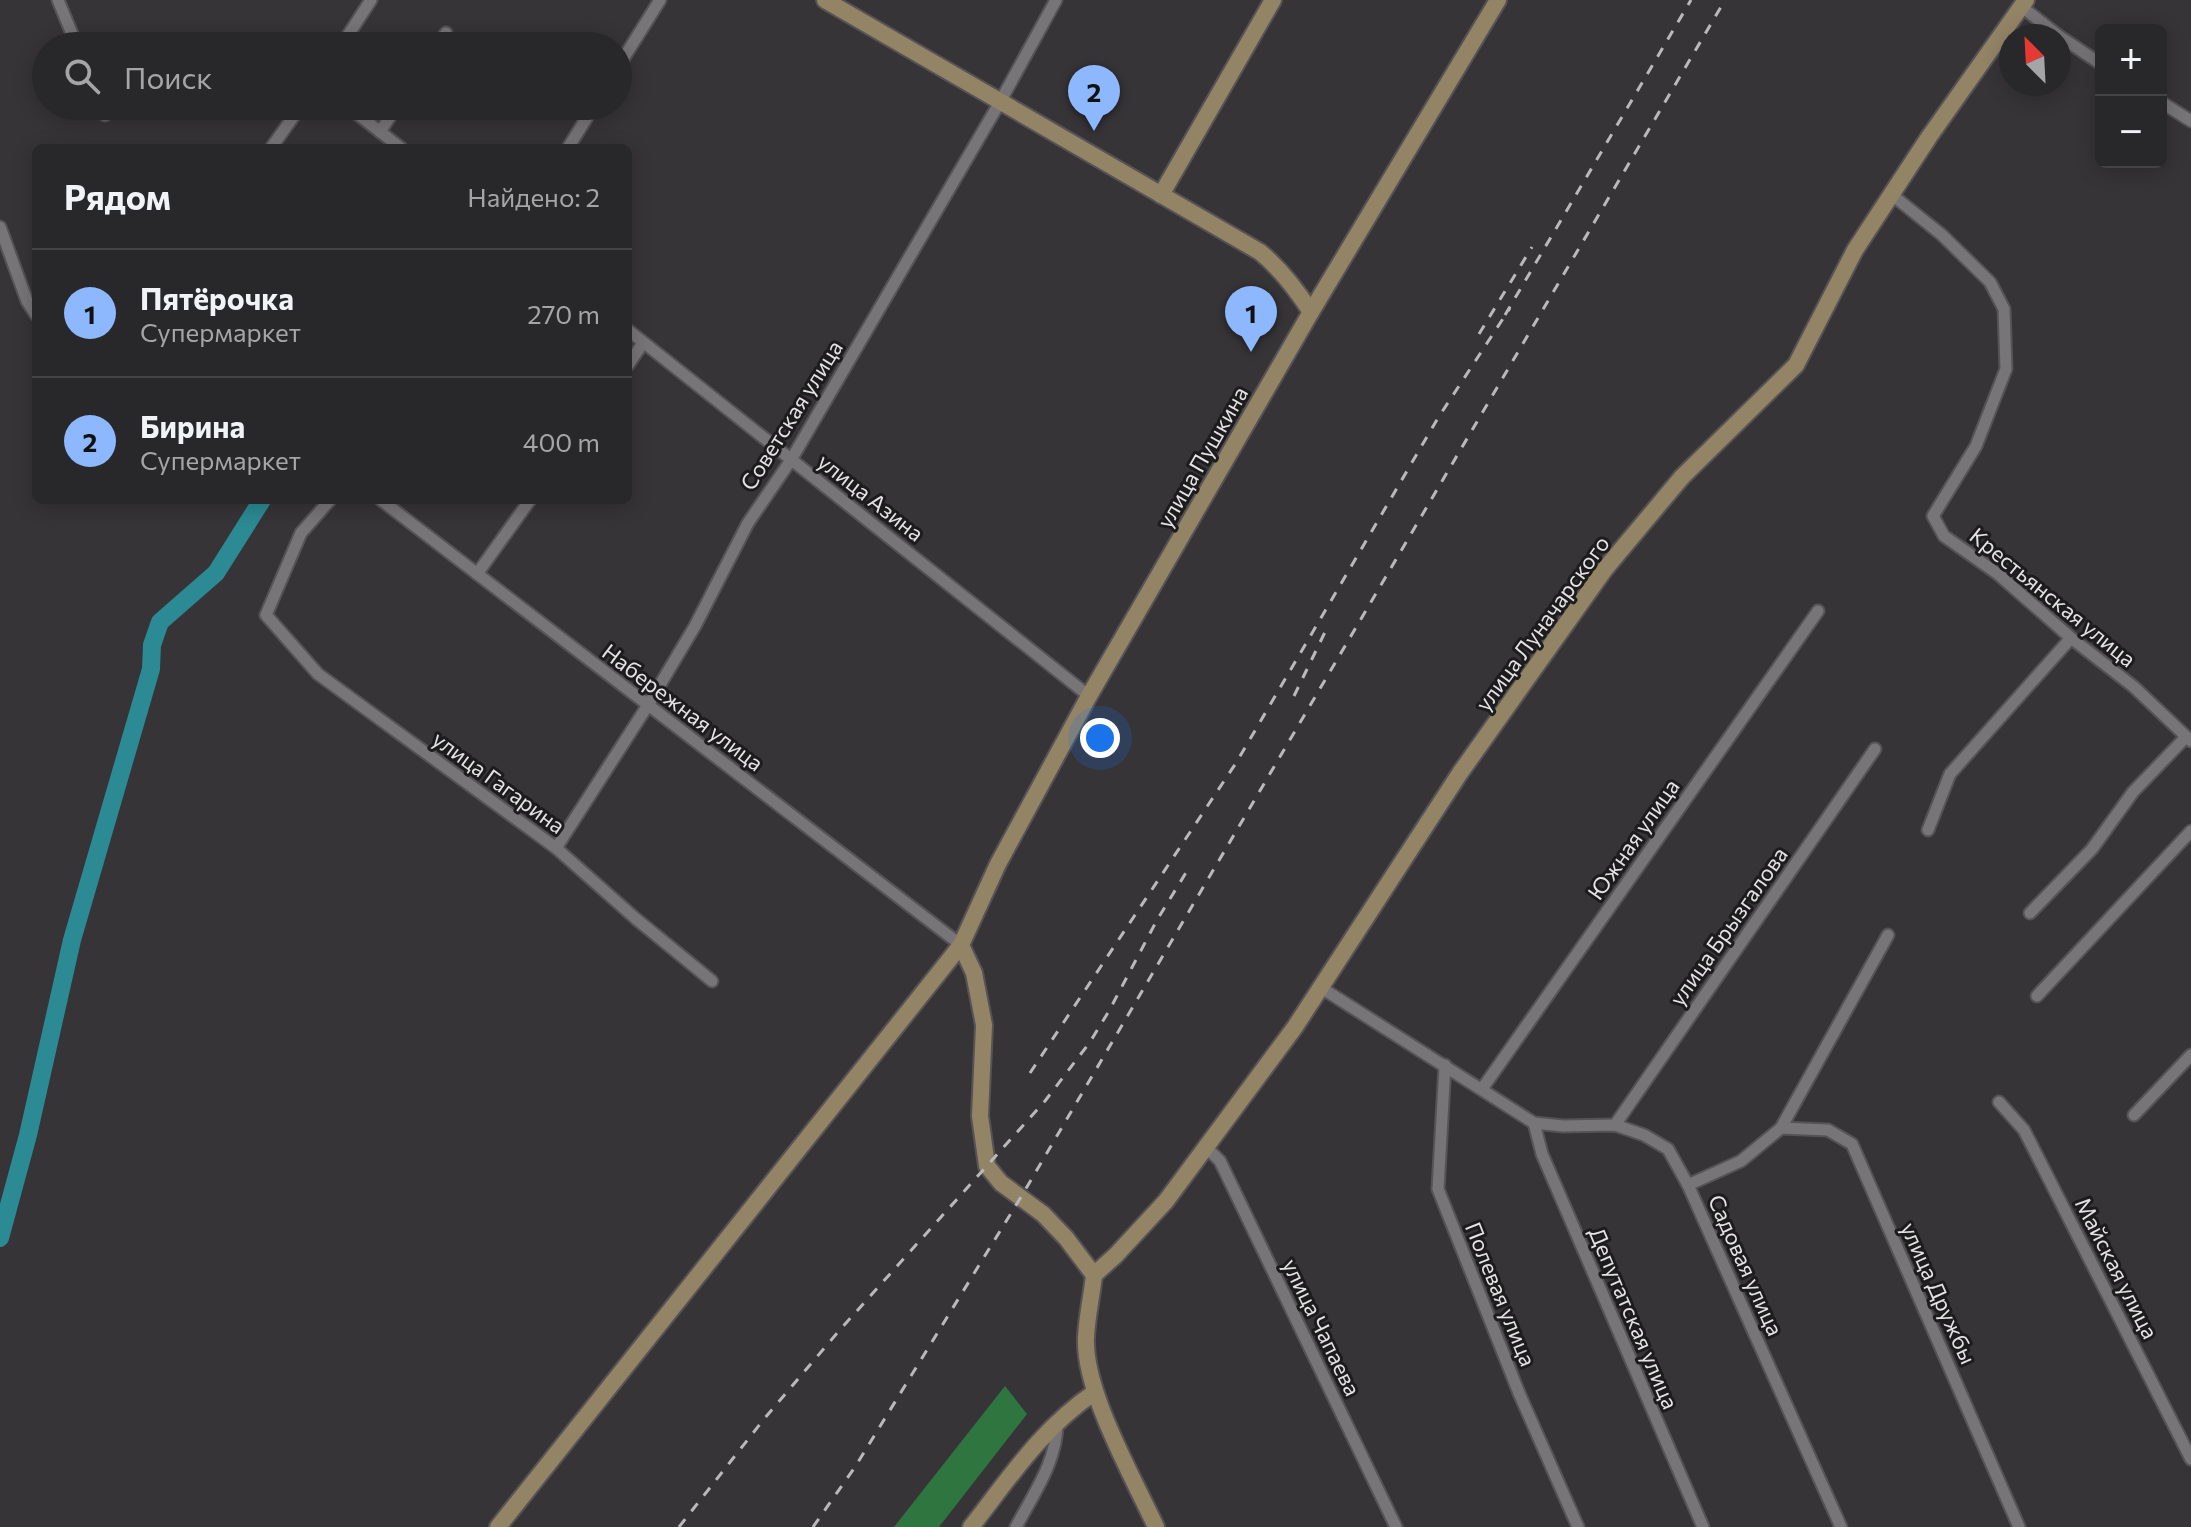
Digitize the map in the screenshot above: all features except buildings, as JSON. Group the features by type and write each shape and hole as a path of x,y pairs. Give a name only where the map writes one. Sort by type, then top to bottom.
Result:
{"street":[{"path":"58,0 71,32"},
{"path":"350,32 371,0"},
{"path":"632,45 660,0"},
{"path":"825,0 1260,252 1286,277 1311,312"},
{"name":"Советская улица","path":"556,848 695,626 748,523 791,460 1056,0"},
{"path":"1161,195 1273,0"},
{"name":"улица Пушкина","path":"498,1527 961,945 998,864 1089,696 1311,312 1498,0"},
{"path":"2024,3 2046,24"},
{"name":"улица Луначарского","path":"1094,1275 1166,1201 1295,1027 1460,773 1605,569 1684,475 1796,365 1855,250 1929,137 2024,3"},
{"path":"2071,44 2095,60"},
{"path":"2167,106 2191,121"},
{"path":"274,144 291,120"},
{"path":"365,120 394,144"},
{"path":"380,132 388,120"},
{"path":"570,144 585,120"},
{"name":"Крестьянская улица","path":"1891,194 1942,235 1990,282 2004,309 2006,369 1976,446 1933,516 1944,536 1998,574 2071,638 2134,687 2189,739"},
{"path":"0,227 32,309"},
{"path":"0,270 14,264"},
{"name":"улица Азина","path":"632,333 1089,696"},
{"path":"632,359 643,343"},
{"name":"улица Гагарина","path":"326,504 301,533 266,615 318,674 556,848 712,981"},
{"name":"Набережная улица","path":"386,504 961,945"},
{"path":"477,574 527,504"},
{"name":"Южная улица","path":"1482,1089 1818,611"},
{"path":"1928,830 1950,774 2071,638"},
{"path":"2030,913 2092,849 2133,792 2189,739"},
{"name":"улица Брызгалова","path":"1615,1125 1875,749"},
{"path":"2037,996 2191,831"},
{"path":"1688,1185 1741,1161 1781,1128 1888,935"},
{"path":"961,945 974,973 984,1025 980,1116 987,1166 1001,1183 1027,1201 1058,1230 1094,1275 1086,1338 1088,1366 1095,1392 1156,1527"},
{"path":"1320,987 1534,1123"},
{"path":"2134,1115 2191,1055"},
{"name":"Полевая улица","path":"1445,1065 1438,1189 1519,1393 1578,1527"},
{"name":"Майская улица","path":"1999,1102 2024,1130 2191,1459"},
{"name":"Садовая улица","path":"1534,1123 1615,1125 1644,1135 1668,1149 1688,1185 1841,1527"},
{"name":"Депутатская улица","path":"1534,1123 1542,1154 1703,1527"},
{"name":"улица Дружбы","path":"1781,1128 1828,1130 1852,1144 2019,1527"},
{"name":"улица Чапаева","path":"1206,1147 1220,1161 1396,1527"},
{"path":"971,1527 1036,1443 1057,1421 1095,1392"},
{"path":"1016,1527 1053,1457 1057,1421"}],"green space":[{"path":"1005,1386 1027,1414 939,1527 894,1527"}],"waterway":[{"path":"0,1238 28,1135 72,940 151,669 152,645 160,622 216,573 259,504"}],"railway":[{"path":"1505,315 1691,0"},
{"path":"813,1527 855,1467 1021,1197 1725,0"},
{"path":"1479,334 1532,247"},
{"path":"1030,1073 1236,763 1438,418 1510,308"},
{"path":"1294,696 1327,628"},
{"path":"679,1527 838,1332 1045,1101 1090,1042 1187,871"}],"place":[{"name":"Бирина","path":"1094,131"},
{"name":"Пятёрочка","path":"1251,352"}]}
